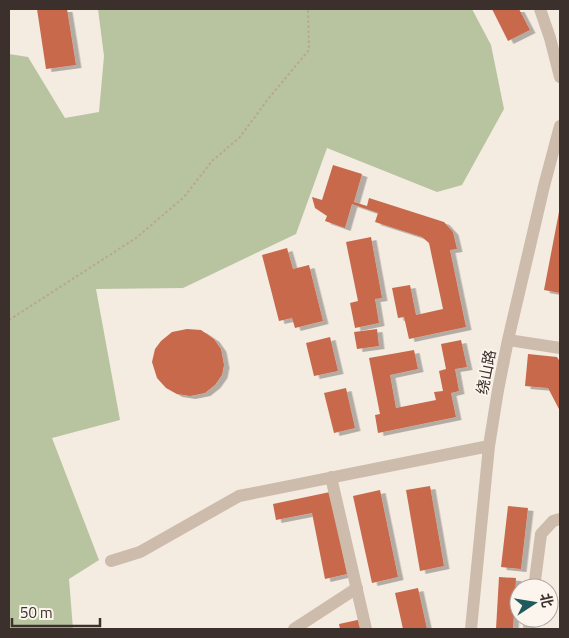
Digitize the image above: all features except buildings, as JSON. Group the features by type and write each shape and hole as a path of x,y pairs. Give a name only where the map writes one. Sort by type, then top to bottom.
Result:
{"street":[{"path":"540,9 560,77"},
{"name":"绕山路","path":"472,629 489,446 498,390 544,186 560,126"},
{"path":"508,340 560,348"},
{"path":"111,561 140,552 239,496 489,446"},
{"path":"331,477 366,629"},
{"path":"535,578 541,534 553,521 560,519"},
{"path":"294,629 357,588"}],"path":[{"path":"9,320 136,238 184,197 212,161 240,137 268,99 310,50 308,9"}],"green space":[{"path":"98,9 472,9 491,45 504,109 462,185 437,192 327,148 296,234 183,288 96,289 120,420 52,438 99,560 69,579 73,629 9,629 9,54 28,57 65,118 99,112 104,56"}]}
